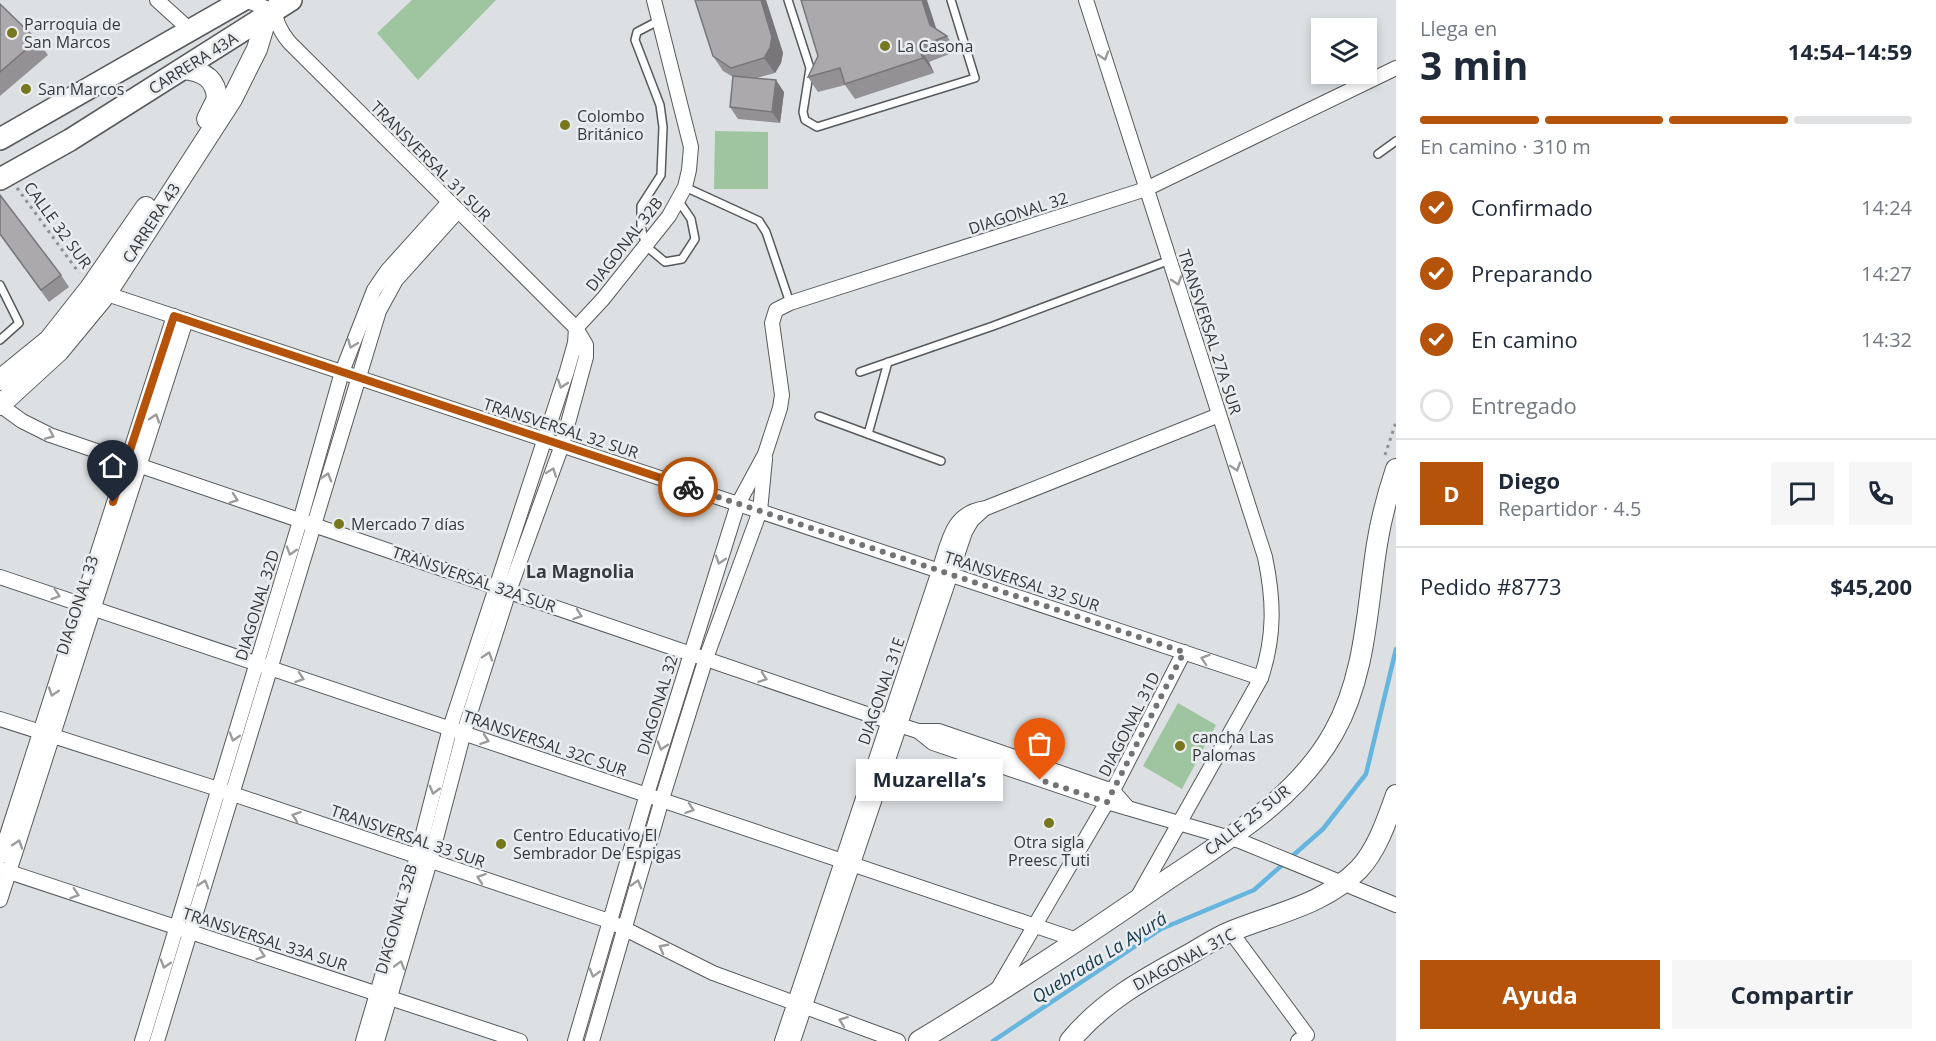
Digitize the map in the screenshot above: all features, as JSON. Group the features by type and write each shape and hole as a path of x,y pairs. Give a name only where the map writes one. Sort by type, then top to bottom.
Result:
{"main road":[{"name":"CARRERA 43A","path":"0,138 244,0"},
{"name":"CARRERA 43A","path":"4,177 70,140 277,7"},
{"name":"CARRERA 43","path":"0,380 49,340 98,291 232,99 277,7"},
{"name":"CARRERA 43","path":"0,405 59,351 215,108 217,99 213,82 204,73 183,69"},
{"name":"CALLE 25 SUR","path":"919,1041 993,997 1134,903 1238,840 1307,770 1334,732 1358,672 1389,466"},
{"name":"DIAGONAL 31C","path":"1070,1041 1100,1010 1132,985 1231,932 1302,908 1336,879 1360,867 1392,816 1396,795"}],"street":[{"path":"157,0 190,30"},
{"path":"244,0 277,7"},
{"name":"DIAGONAL 32B","path":"424,859 450,728 571,357 576,327 646,246 682,193 691,147 654,0"},
{"name":"TRANSVERSAL 27A SUR","path":"1086,0 1266,557 1273,591 1273,624 1269,653 1261,678"},
{"name":"TRANSVERSAL 31 SUR","path":"277,7 289,42 576,327"},
{"name":"DIAGONAL 32","path":"592,1041 662,799 706,658 760,511 765,454 782,394 772,323 776,310 790,303 1146,189 1396,68"},
{"name":"DIAGONAL 32D","path":"306,523 342,372 374,290 387,271 454,207"},
{"name":"DIAGONAL 32D","path":"142,1041 183,929 306,523 386,295 454,207"},
{"name":"TRANSVERSAL 32 SUR","path":"98,291 1261,678"},
{"name":"DIAGONAL 33","path":"0,900 4,870 46,734 180,318"},
{"name":"DIAGONAL 32B","path":"363,1041 383,996 509,591 562,445 585,357 586,345 576,327"},
{"name":"TRANSVERSAL 32A SUR","path":"0,405 22,421 50,435 918,731 939,731 1110,797 1128,808 1238,840 1336,879"},
{"name":"DIAGONAL 31E","path":"782,1041 799,1006 944,572 968,525 986,508 1219,415"},
{"name":"DIAGONAL 32","path":"575,1041 647,794 738,504 765,454"},
{"name":"TRANSVERSAL 32C SUR","path":"0,577 1080,941"},
{"name":"DIAGONAL 31D","path":"993,997 1110,797 1184,652"},
{"path":"1134,903 1261,678"},
{"name":"TRANSVERSAL 33 SUR","path":"0,719 225,791 609,921 713,973 898,1041"},
{"name":"DIAGONAL 33","path":"0,857 46,734"},
{"name":"TRANSVERSAL 33A SUR","path":"4,870 520,1041"},
{"path":"1336,879 1396,904"},
{"name":"DIAGONAL 32D","path":"157,1041 183,929"},
{"path":"1231,932 1303,1038"},
{"name":"DIAGONAL 32B","path":"377,1041 383,996"},
{"name":"DIAGONAL 31E","path":"793,1041 799,1006"}],"lane":[{"path":"788,0 810,68 803,112 805,120 817,127 975,78 951,0"},
{"path":"660,20 637,32 635,40 663,116 661,175 640,211 641,227 646,246 665,262 682,259 692,247 695,230 682,193"},
{"path":"1378,154 1396,141"},
{"path":"682,193 759,222 766,232 790,303"},
{"path":"860,372 993,326 1170,260"},
{"path":"0,285 19,318 16,327 0,340"},
{"path":"868,434 888,362"},
{"path":"819,416 941,461"}],"path":[{"name":"CALLE 32 SUR","path":"4,177 98,291"},
{"path":"1389,466 1396,422"}],"green space":[{"path":"412,0 496,0 418,80 377,33"},
{"path":"715,131 768,132 768,189 714,189"},
{"name":"cancha Las Palomas","path":"1178,703 1216,725 1182,789 1143,766"}],"building":[{"path":"695,0 761,0 772,37 770,48 764,58 731,68 713,56"},
{"name":"La Casona","path":"801,0 922,0 930,25 947,36 918,47 923,58 845,84 840,68 808,77 818,56"},
{"path":"0,4 37,40 0,72"},
{"path":"733,76 776,80 772,112 730,107"},
{"path":"0,195 61,275 41,290 0,234"}],"waterway":[{"name":"Quebrada La Ayurá","path":"993,1041 1161,929 1254,890 1323,829 1366,774 1396,649"}],"way so far":[{"path":"688,487 1184,652 1107,802 1040,780"}],"place":[{"name":"Parroquia de San Marcos","path":"12,33"},
{"name":"La Casona","path":"885,46"},
{"name":"San Marcos","path":"26,89"},
{"name":"Colombo Británico","path":"565,125"},
{"name":"Mercado 7 días","path":"339,524"},
{"name":"cancha Las Palomas","path":"1180,746"},
{"name":"Muzarella’s","path":"1040,780"},
{"name":"Otra sigla Preesc Tuti","path":"1049,823"},
{"name":"Centro Educativo El Sembrador De Espigas","path":"501,844"}],"district":[{"name":"La Magnolia","path":"580,571"}],"route":[{"path":"113,502 174,316 688,487"}]}
